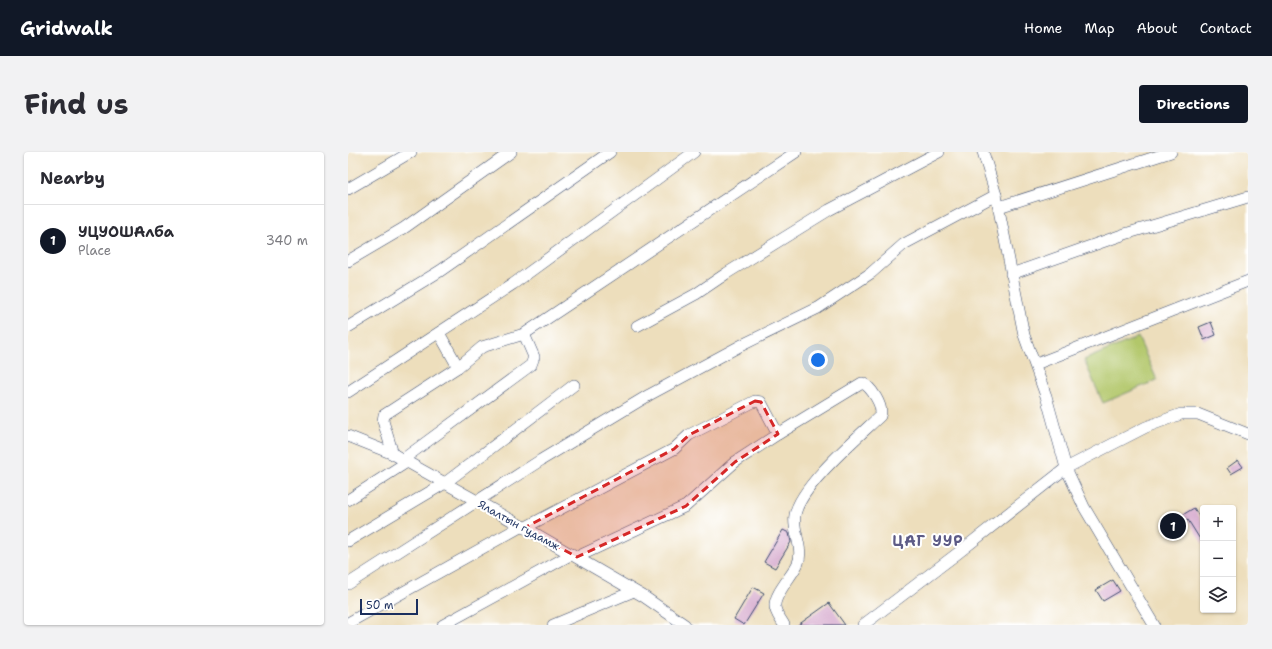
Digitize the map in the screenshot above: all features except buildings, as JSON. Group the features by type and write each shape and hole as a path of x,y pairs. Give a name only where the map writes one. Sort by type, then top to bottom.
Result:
{"street":[{"path":"348,189 411,152"},
{"path":"348,261 404,228 511,152"},
{"path":"348,327 440,271 610,152"},
{"path":"348,392 519,280 694,152"},
{"path":"400,459 383,422 384,416 458,367 482,347 524,334 796,152"},
{"path":"637,326 696,294 727,273 829,210 939,152"},
{"path":"983,152 996,194 1024,335 1036,364 1066,468 1084,507 1154,625"},
{"path":"998,207 1171,152"},
{"path":"348,584 649,395 740,346 818,308 871,273 904,244 996,194"},
{"path":"1011,274 1125,234 1248,197"},
{"path":"1036,364 1248,281"},
{"path":"439,333 458,367"},
{"path":"348,500 400,459 531,365 534,357 524,334"},
{"path":"443,625 575,556 686,506 735,462 858,384 866,384 881,406 882,412 880,416 825,468 814,481 797,508 795,520 800,556 798,564 775,600 776,612 784,625"},
{"path":"348,541 445,483 574,386"},
{"path":"348,623 523,527 674,448 689,435 755,401 761,402 778,434"},
{"path":"863,625 1066,468 1146,427 1181,414 1198,414 1248,434"},
{"name":"Ялалтын гудамж","path":"348,436 400,459 478,501 634,591 685,625"},
{"path":"553,625 634,591"}],"highlighted area":[{"path":"755,401 761,402 778,434 735,462 686,506 577,557 524,528 674,449 689,435"}],"green space":[{"path":"1138,337 1157,380 1103,403 1084,360"}],"place":[{"name":"УЦУОШАлба","path":"1173,526"}],"district":[{"name":"ЦАГ УУР","path":"928,541"}]}
